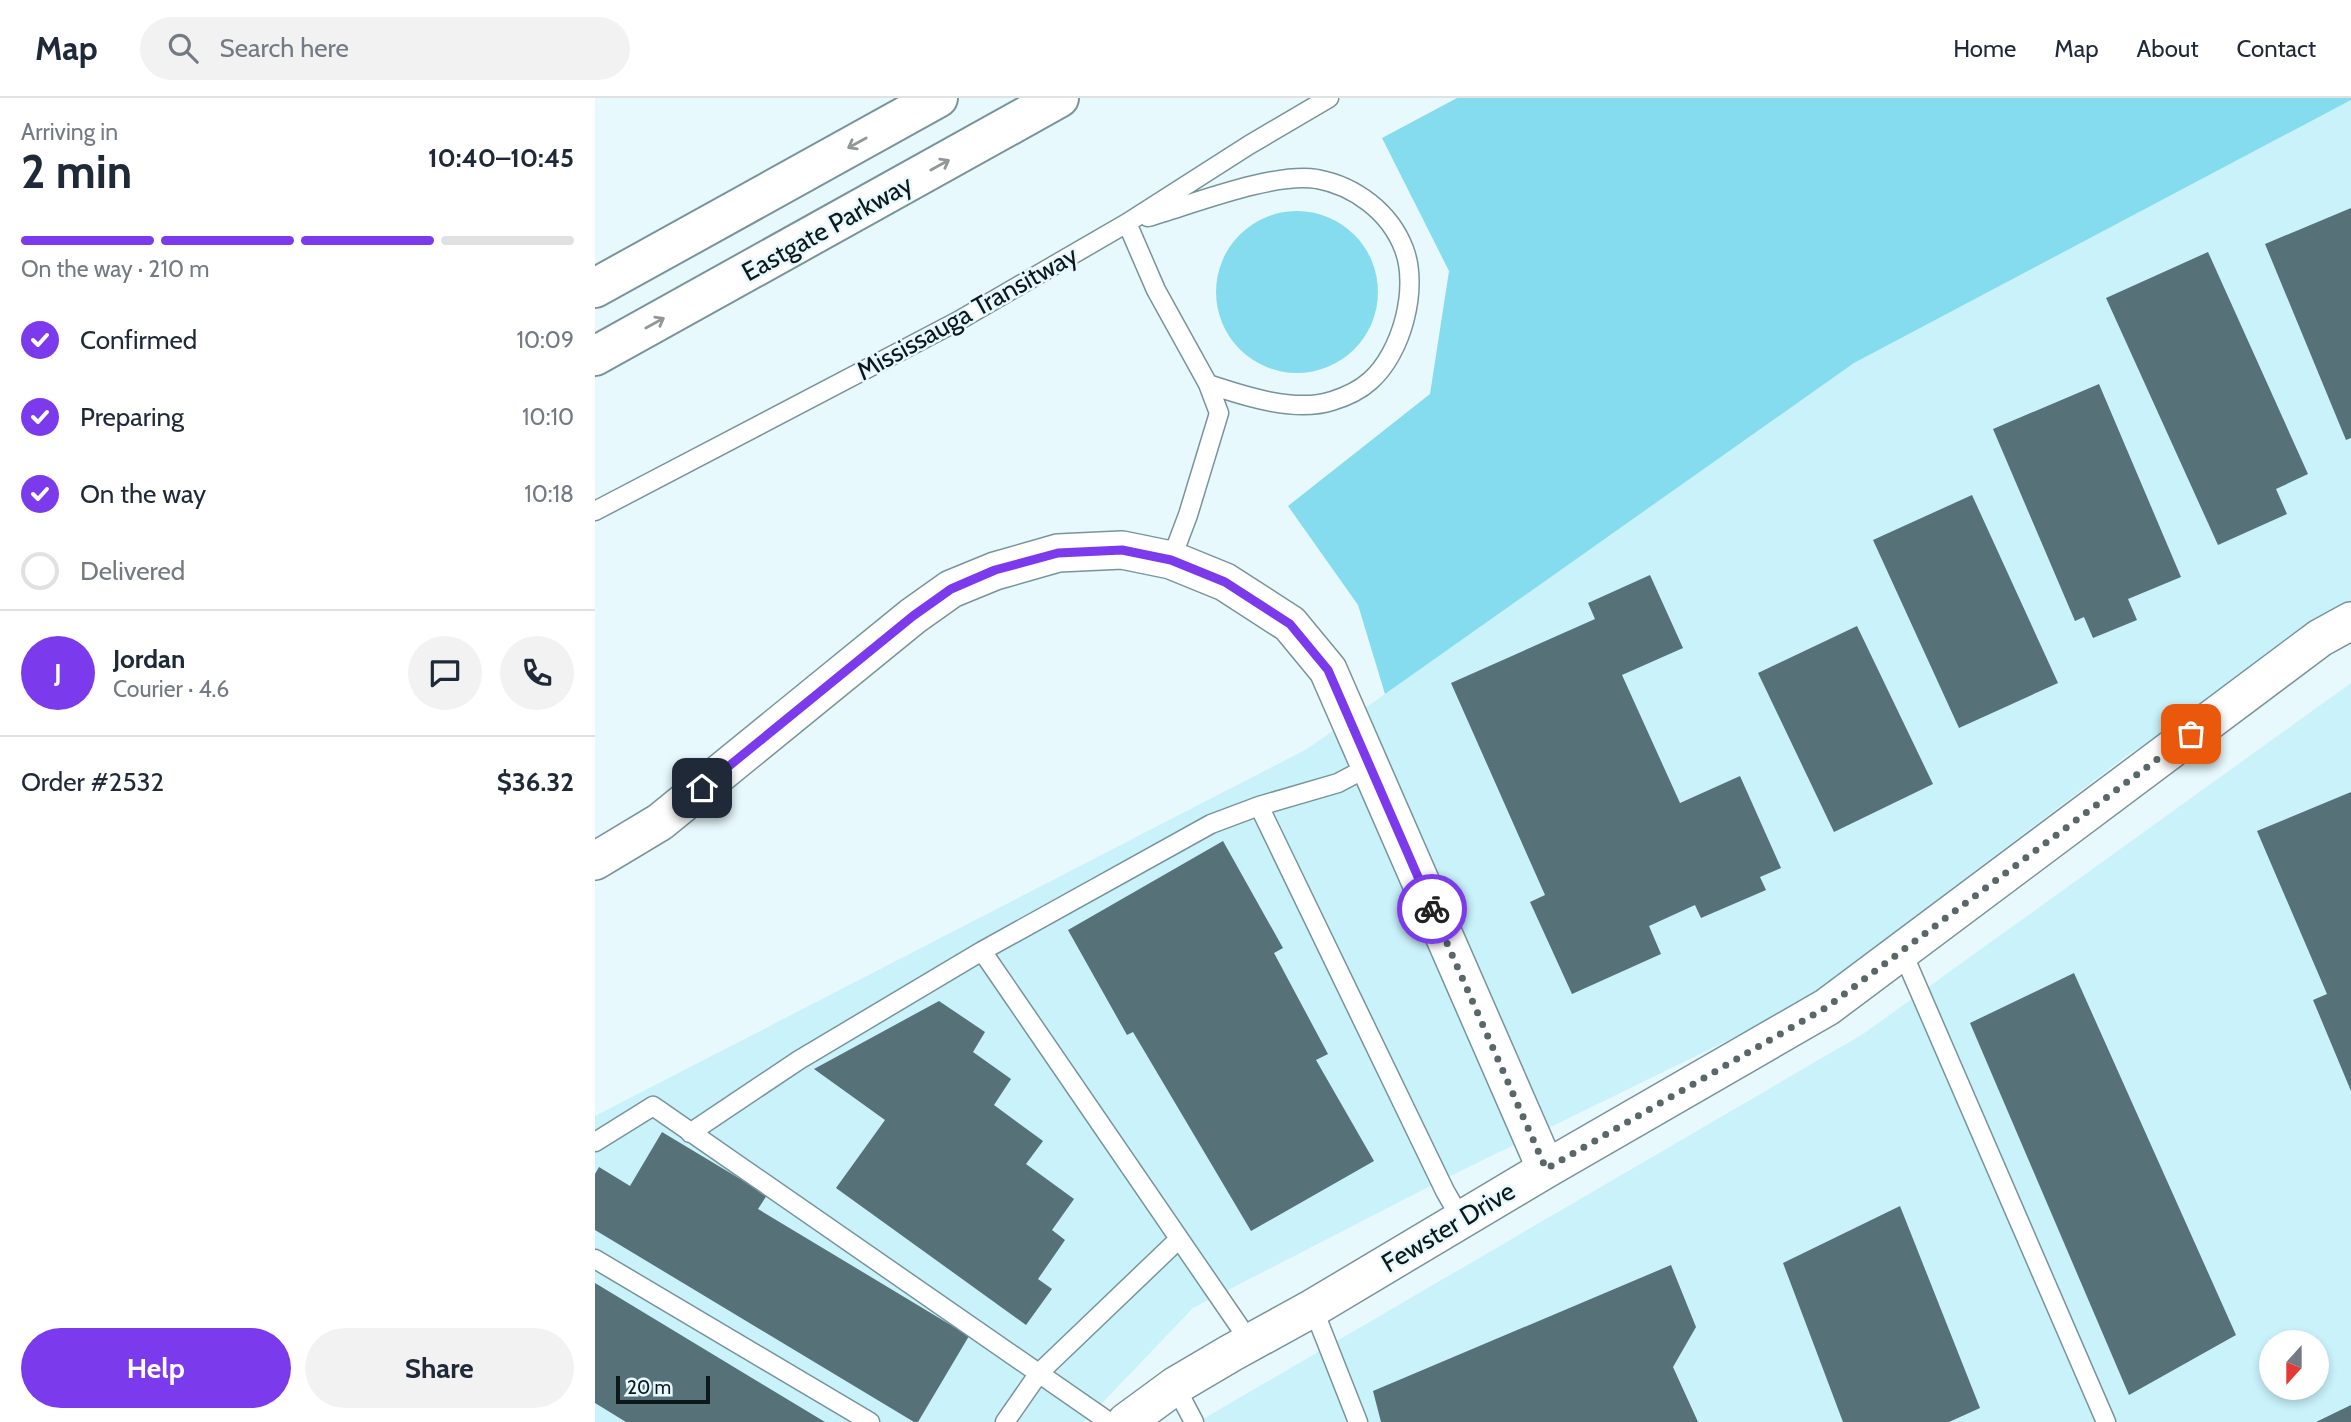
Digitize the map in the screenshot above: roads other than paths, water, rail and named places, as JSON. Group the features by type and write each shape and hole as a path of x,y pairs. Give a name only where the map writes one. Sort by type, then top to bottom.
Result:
{"main road":[{"path":"595,288 938,98"},
{"name":"Eastgate Parkway","path":"595,356 1059,98"}],"street":[{"path":"595,861 660,822 913,616 951,589 995,570 1058,553 1122,550 1171,560 1225,582 1290,624 1328,670 1546,1169"},
{"name":"Fewster Drive","path":"1126,1422 1175,1386 1827,1007 2320,638 2351,621"}],"lane":[{"name":"Mississauga Transitway","path":"595,511 958,321 1128,223 1249,145 1329,98"},
{"path":"1171,560 1188,515 1219,413 1208,384 1156,290 1128,223 1279,179 1315,179 1345,187 1372,204 1392,225 1405,250 1409,276 1408,305 1402,329 1388,358 1370,381 1330,402 1305,404 1254,400 1208,384"},
{"path":"690,1133 799,1060 982,951 1211,824 1259,806 1338,783 1370,766"},
{"path":"1259,806 1461,1220"},
{"path":"982,951 1250,1342"},
{"path":"1902,951 2106,1422"},
{"path":"595,1142 653,1107 1109,1422"},
{"path":"1005,1422 1039,1373 1179,1239"},
{"path":"595,1259 870,1422"},
{"path":"1313,1308 1358,1422"},
{"path":"1175,1386 1194,1422"}]}
